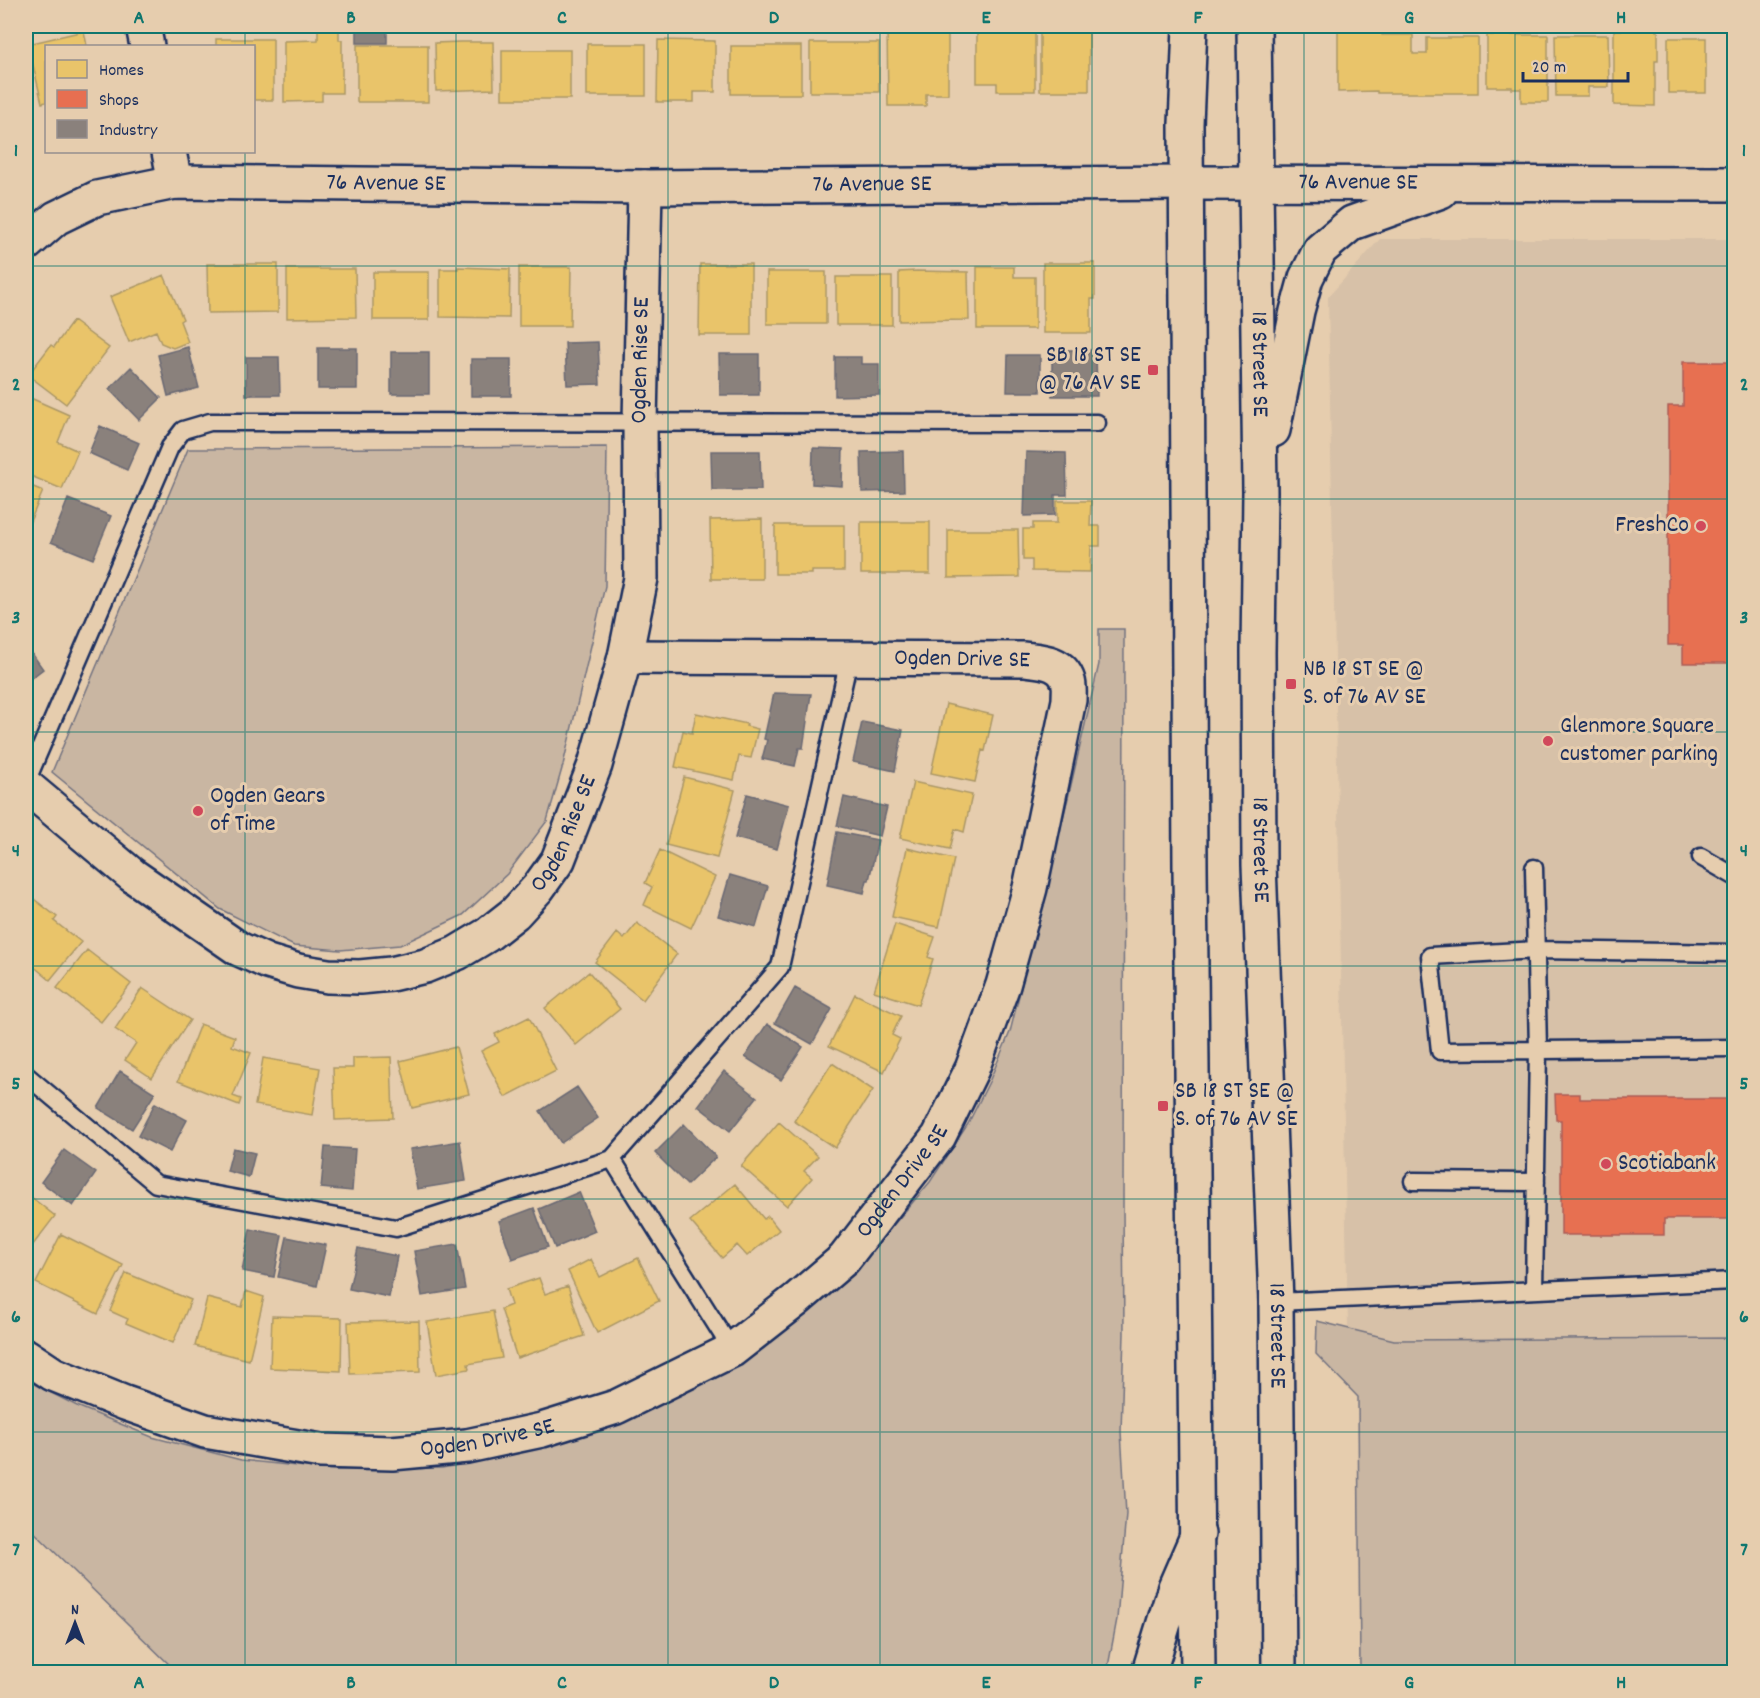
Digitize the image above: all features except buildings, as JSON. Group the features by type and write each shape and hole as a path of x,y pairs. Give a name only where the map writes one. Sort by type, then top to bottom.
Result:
{"main road":[{"path":"143,26 147,45"},
{"path":"1190,26 1186,124 1191,1002 1198,1672"},
{"name":"18 Street SE","path":"1254,26 1260,492 1258,652 1260,898 1276,1302 1279,1672"},
{"name":"76 Avenue SE","path":"26,244 56,218 97,198 172,167 645,187 1187,183 1734,184"},
{"path":"1260,492 1297,311 1306,278 1320,250 1352,224 1462,183"},
{"name":"Ogden Rise SE","path":"26,786 132,875 239,949 268,962 298,971 328,976 360,977 391,974 425,966 457,953 487,935 514,913 538,888 558,860 595,765 625,657 641,578 640,422 645,187"},
{"name":"Ogden Drive SE","path":"26,1356 53,1374 125,1403 205,1431 321,1451 392,1453 468,1446 542,1430 616,1407 732,1350 844,1259 939,1136 972,1069 1003,985 1030,888 1069,700 1068,681 1062,670 1049,662 1024,659 625,657"},
{"path":"1149,1672 1176,1587 1198,1534"}],"lane":[{"path":"26,782 170,447 183,430 210,422 1097,423"},
{"path":"26,1075 156,1184 396,1228 612,1159 780,967 849,659"},
{"path":"1701,857 1734,876"},
{"path":"1534,868 1538,1050 1534,1290"},
{"path":"1734,953 1536,950 1430,956 1440,1051 1734,1048"},
{"path":"612,1159 732,1350"},
{"path":"1413,1181 1536,1182"},
{"path":"1276,1302 1734,1281"}],"shaded area":[{"name":"Glenmore Square customer parking","path":"1380,239 1734,239 1734,1338 1394,1340 1348,1329 1328,297"},
{"path":"607,447 605,586 563,765 547,821 507,874 463,915 400,945 340,950 294,946 220,909 52,772 188,449"},
{"path":"1099,629 1124,629 1124,1333 1121,1432 1126,1514 1117,1619 1107,1672 177,1672 26,1524 26,1380 77,1406 152,1437 241,1460 335,1470 442,1468 528,1451 612,1425 721,1374 786,1330 849,1277 930,1182 968,1124 989,1082 1010,1032 1068,798 1099,664"},
{"path":"1317,1321 1394,1340 1734,1338 1734,1672 1360,1672 1358,1397 1316,1354"}],"place":[{"name":"SB 18 ST SE @ 76 AV SE","path":"1153,370"},
{"name":"FreshCo","path":"1701,526"},
{"name":"NB 18 ST SE @ S. of 76 AV SE","path":"1291,684"},
{"name":"Glenmore Square customer parking","path":"1548,741"},
{"name":"Ogden Gears of Time","path":"198,811"},
{"name":"SB 18 ST SE @ S. of 76 AV SE","path":"1163,1106"},
{"name":"Scotiabank","path":"1606,1164"}]}
